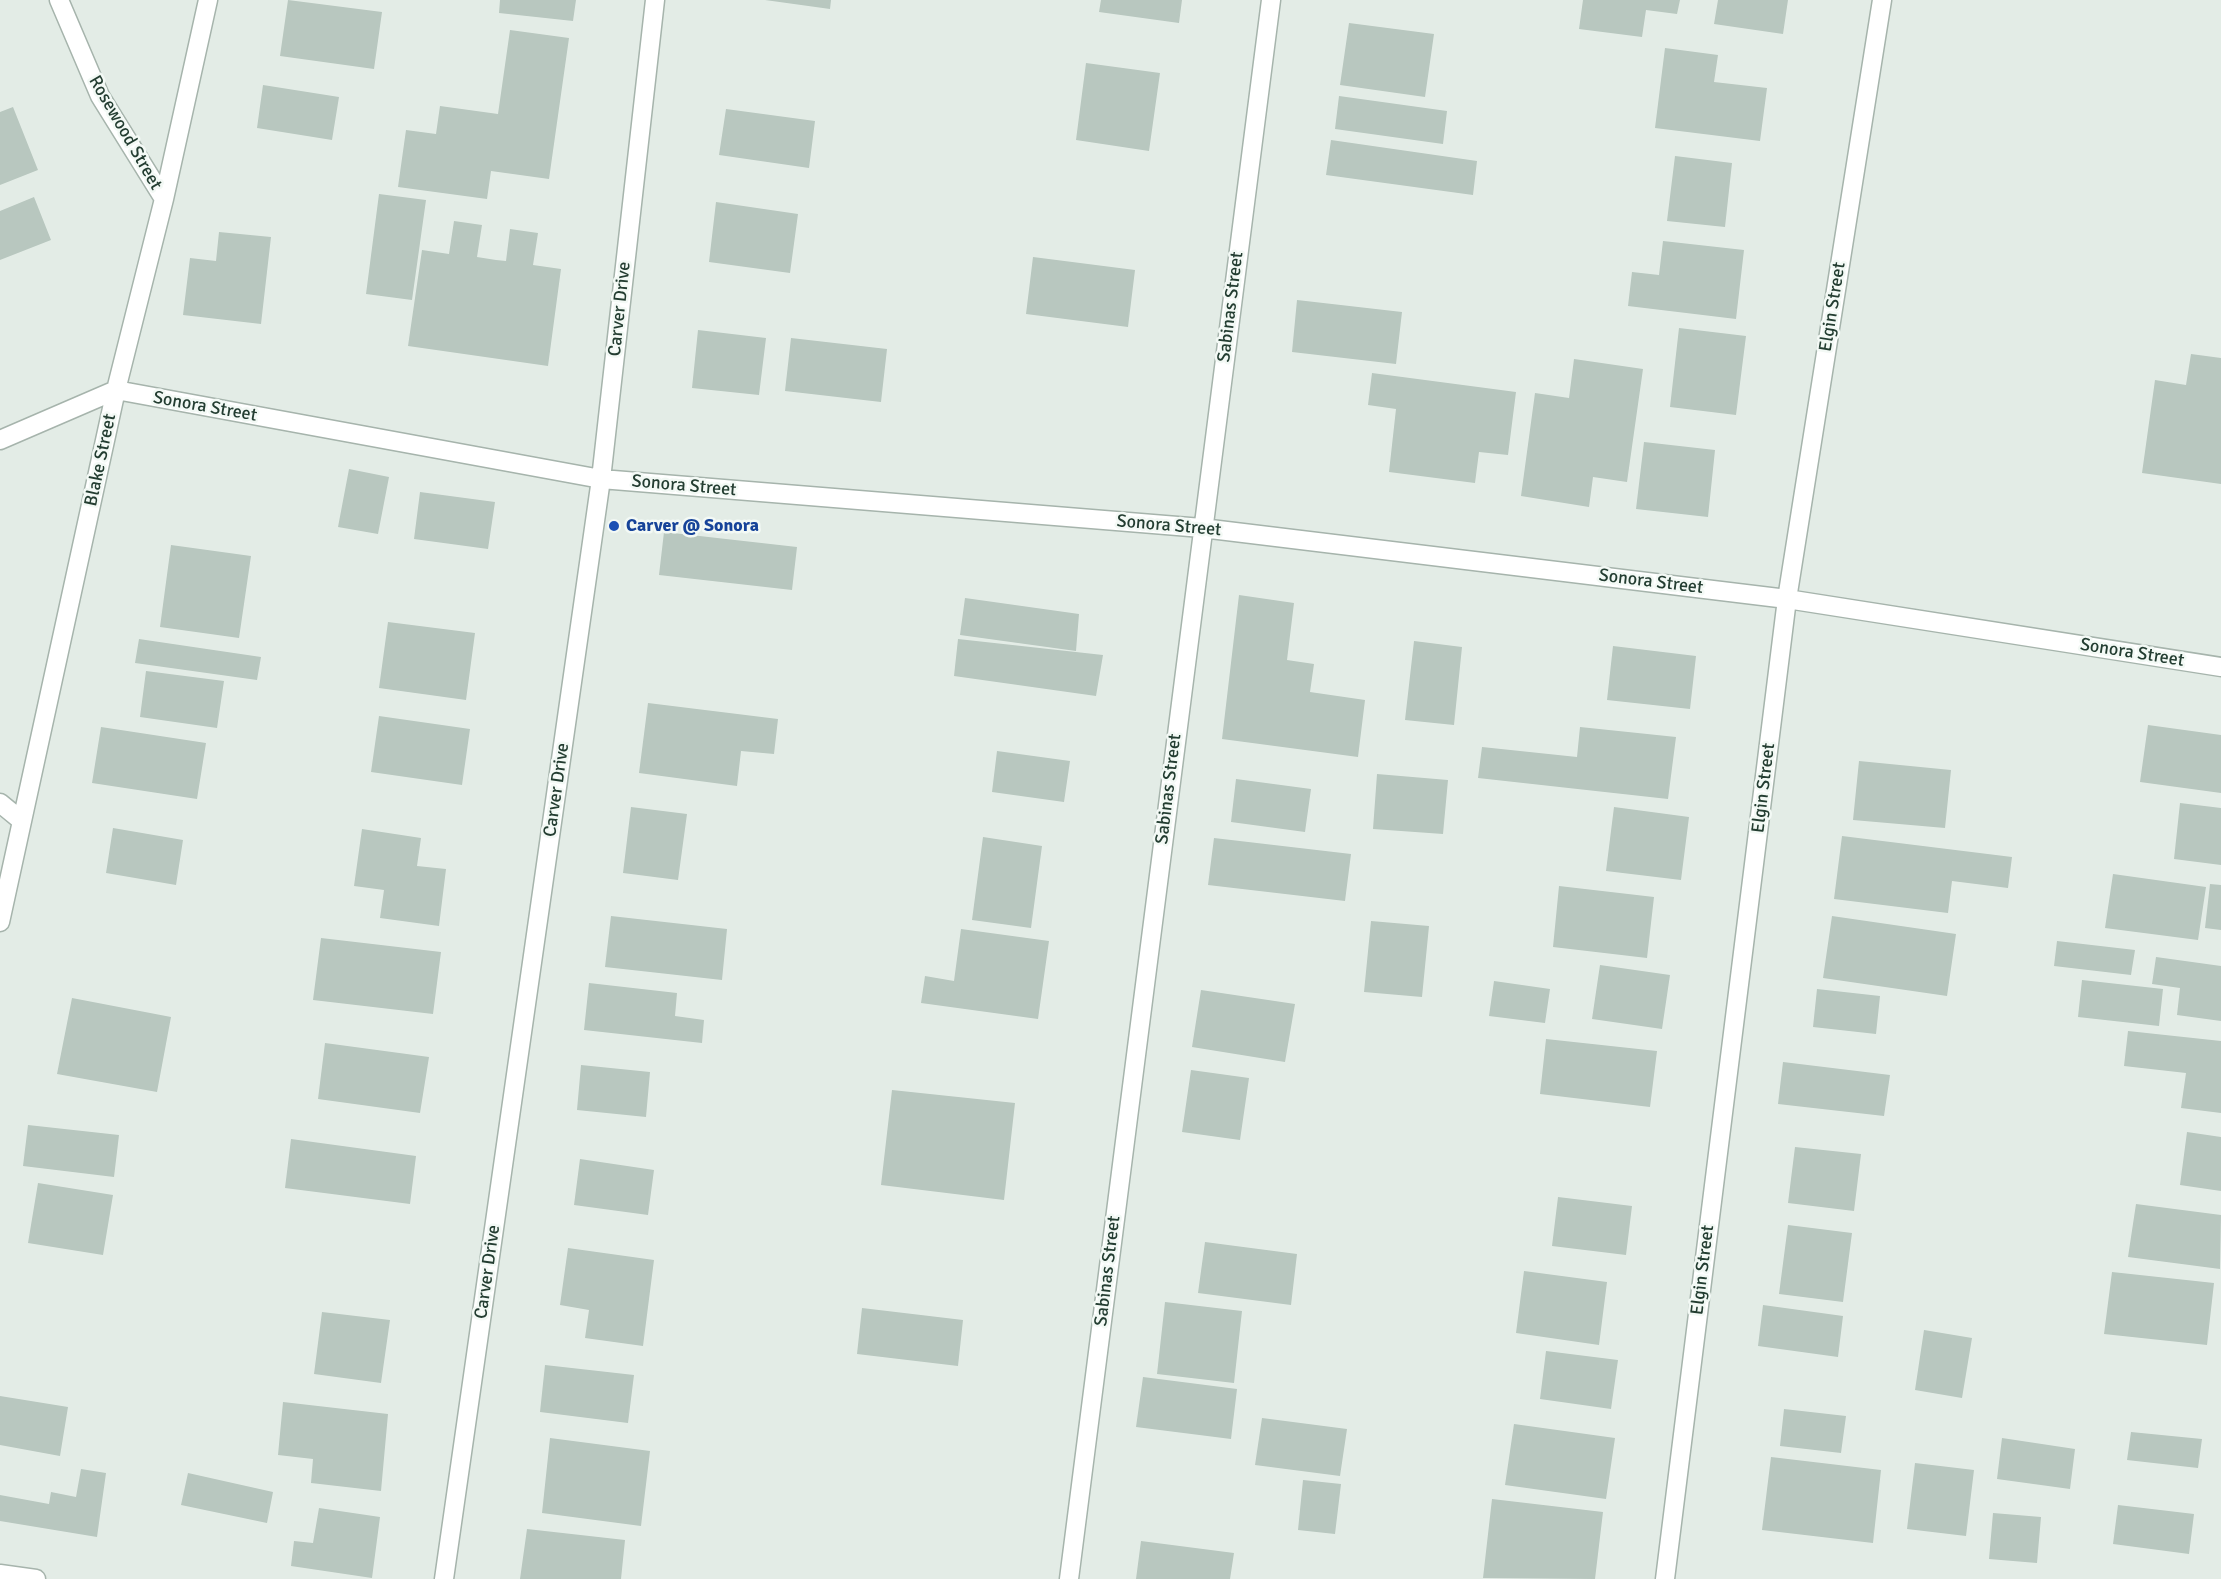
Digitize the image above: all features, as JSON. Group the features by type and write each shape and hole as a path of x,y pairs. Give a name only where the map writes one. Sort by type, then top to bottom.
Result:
{"street":[{"name":"Rosewood Street","path":"59,0 100,96 164,199"},
{"name":"Blake Street","path":"0,922 116,390 164,199 208,0"},
{"name":"Carver Drive","path":"444,1579 601,479 655,0"},
{"name":"Sabinas Street","path":"1069,1579 1271,0"},
{"name":"Elgin Street","path":"1665,1579 1787,599 1882,0"},
{"name":"Sonora Street","path":"116,390 601,479 1202,528 1787,599 2221,668"},
{"path":"0,440 116,390"},
{"path":"0,803 22,821"},
{"path":"0,1574 36,1579"}],"building":[{"path":"288,0 382,12 374,69 280,56"},
{"path":"500,0 576,0 573,21 499,13"},
{"path":"765,0 831,0 830,9"},
{"path":"1101,0 1182,0 1179,23 1099,12"},
{"path":"1583,0 1680,0 1677,14 1646,10 1642,37 1579,29"},
{"path":"1718,0 1788,0 1783,34 1714,24"},
{"path":"1349,23 1434,34 1425,97 1340,85"},
{"path":"510,30 569,38 549,179 491,171 487,199 398,187 406,130 436,134 440,106 498,114"},
{"path":"1665,48 1718,55 1714,82 1767,88 1760,141 1655,128"},
{"path":"1086,63 1160,73 1149,151 1076,140"},
{"path":"263,85 339,97 332,140 257,128"},
{"path":"1339,96 1447,111 1443,144 1335,129"},
{"path":"13,107 38,170 0,185 0,112"},
{"path":"726,109 815,121 809,168 719,155"},
{"path":"1331,140 1477,161 1473,195 1326,175"},
{"path":"1675,156 1732,163 1725,227 1667,221"},
{"path":"379,194 426,200 412,300 366,294"},
{"path":"34,197 51,240 0,260 0,211"},
{"path":"716,202 798,214 790,273 709,262"},
{"path":"454,221 482,225 477,257 496,260 506,261 510,229 538,233 533,265 561,269 548,366 408,346 422,250 449,254"},
{"path":"219,232 271,237 261,324 183,315 190,258 216,261"},
{"path":"1663,241 1744,250 1736,319 1628,306 1632,272 1659,275"},
{"path":"1033,257 1135,270 1128,327 1026,314"},
{"path":"1297,300 1402,312 1396,364 1292,352"},
{"path":"1679,328 1746,336 1736,415 1670,407"},
{"path":"698,330 766,338 759,395 692,388"},
{"path":"791,338 887,349 881,402 785,391"},
{"path":"2191,354 2221,358 2221,484 2142,473 2155,380 2186,385"},
{"path":"1574,359 1643,369 1627,482 1593,477 1589,507 1521,496 1535,393 1569,398"},
{"path":"1372,373 1516,392 1508,455 1479,452 1475,483 1389,472 1396,409 1368,405"},
{"path":"1644,442 1715,450 1708,517 1636,509"},
{"path":"349,469 389,477 378,534 338,527"},
{"path":"420,492 495,502 488,549 414,539"},
{"path":"664,532 797,547 792,590 659,575"},
{"path":"171,545 251,556 239,638 160,627"},
{"path":"1239,595 1294,603 1287,660 1314,664 1310,692 1365,700 1358,757 1222,739"},
{"path":"965,598 1079,614 1076,651 960,635"},
{"path":"388,622 475,633 466,700 379,688"},
{"path":"139,639 261,657 257,680 135,663"},
{"path":"958,639 1103,655 1096,696 954,676"},
{"path":"1414,641 1462,647 1454,725 1405,720"},
{"path":"1613,646 1696,656 1690,709 1607,700"},
{"path":"146,671 224,681 217,728 140,717"},
{"path":"648,703 778,719 774,754 741,751 737,786 639,773"},
{"path":"379,716 470,729 462,785 371,772"},
{"path":"2148,725 2221,735 2221,793 2140,782"},
{"path":"101,727 206,743 197,799 92,783"},
{"path":"1580,727 1676,737 1668,799 1478,778 1482,747 1577,757"},
{"path":"997,751 1070,761 1064,802 992,792"},
{"path":"1859,761 1951,770 1945,828 1853,820"},
{"path":"1377,774 1448,780 1443,834 1373,829"},
{"path":"1236,779 1311,789 1305,832 1231,822"},
{"path":"2180,803 2221,808 2221,865 2174,859"},
{"path":"631,807 687,814 678,880 623,873"},
{"path":"1614,807 1689,817 1681,880 1606,871"},
{"path":"113,828 183,840 176,885 106,873"},
{"path":"362,829 421,838 417,866 446,869 439,926 380,918 384,890 354,886"},
{"path":"1842,836 2012,857 2008,888 1952,881 1948,913 1834,899"},
{"path":"983,837 1042,846 1031,928 972,920"},
{"path":"1214,838 1351,854 1345,901 1208,885"},
{"path":"2113,874 2206,887 2198,940 2105,928"},
{"path":"2210,884 2221,885 2221,930 2205,928"},
{"path":"1559,886 1654,897 1647,958 1553,947"},
{"path":"611,916 727,929 722,980 605,967"},
{"path":"1832,916 1956,934 1947,996 1823,978"},
{"path":"1371,921 1429,926 1422,997 1364,992"},
{"path":"961,929 1049,941 1038,1019 921,1003 925,976 954,981"},
{"path":"321,938 441,952 433,1014 313,1000"},
{"path":"2057,941 2135,950 2131,975 2054,966"},
{"path":"2156,957 2221,966 2221,1021 2177,1015 2180,988 2152,984"},
{"path":"1600,965 1670,975 1662,1029 1592,1019"},
{"path":"2082,980 2163,989 2159,1026 2078,1017"},
{"path":"1494,981 1550,989 1545,1023 1489,1016"},
{"path":"589,983 677,993 675,1016 704,1020 702,1043 584,1030"},
{"path":"1817,989 1880,996 1876,1034 1813,1027"},
{"path":"1201,990 1295,1004 1285,1062 1192,1047"},
{"path":"72,998 171,1017 157,1092 57,1074"},
{"path":"2128,1031 2221,1041 2221,1113 2181,1108 2186,1073 2124,1066"},
{"path":"1546,1039 1657,1051 1650,1107 1540,1094"},
{"path":"325,1043 429,1057 420,1113 318,1099"},
{"path":"1783,1062 1890,1075 1884,1116 1778,1104"},
{"path":"581,1065 650,1072 646,1117 577,1110"},
{"path":"1191,1070 1249,1078 1240,1140 1182,1132"},
{"path":"892,1090 1015,1103 1004,1200 881,1185"},
{"path":"28,1125 119,1135 114,1177 23,1166"},
{"path":"2187,1132 2221,1137 2221,1191 2180,1185"},
{"path":"291,1139 416,1156 410,1204 285,1188"},
{"path":"1795,1147 1861,1154 1854,1211 1788,1203"},
{"path":"580,1159 654,1170 648,1215 574,1205"},
{"path":"38,1183 113,1195 103,1255 28,1243"},
{"path":"1558,1197 1632,1206 1626,1255 1552,1246"},
{"path":"2136,1204 2221,1215 2220,1269 2128,1257"},
{"path":"1788,1225 1852,1233 1843,1302 1779,1294"},
{"path":"1205,1242 1297,1254 1291,1305 1198,1293"},
{"path":"568,1248 654,1260 643,1346 585,1338 589,1310 560,1305"},
{"path":"1524,1271 1607,1282 1599,1345 1516,1333"},
{"path":"2112,1272 2214,1283 2207,1345 2104,1334"},
{"path":"1165,1302 1242,1311 1234,1383 1157,1374"},
{"path":"1763,1305 1843,1316 1838,1357 1758,1346"},
{"path":"862,1308 963,1320 958,1366 857,1354"},
{"path":"322,1312 390,1320 381,1383 314,1374"},
{"path":"1924,1330 1972,1338 1962,1398 1915,1390"},
{"path":"1546,1351 1618,1360 1611,1409 1540,1399"},
{"path":"545,1365 634,1375 628,1423 540,1412"},
{"path":"1143,1377 1237,1389 1231,1439 1136,1427"},
{"path":"0,1396 68,1407 60,1456 0,1445"},
{"path":"283,1402 388,1414 381,1491 311,1483 313,1459 278,1455"},
{"path":"1784,1409 1846,1416 1841,1453 1780,1446"},
{"path":"1262,1418 1347,1429 1340,1476 1255,1465"},
{"path":"1514,1424 1615,1438 1606,1499 1505,1485"},
{"path":"2131,1432 2202,1439 2198,1468 2127,1460"},
{"path":"550,1438 650,1451 641,1526 542,1513"},
{"path":"2002,1438 2075,1449 2070,1489 1997,1479"},
{"path":"1771,1457 1881,1470 1873,1543 1762,1530"},
{"path":"1915,1463 1974,1470 1966,1536 1907,1529"},
{"path":"81,1469 106,1473 97,1537 0,1521 0,1495 49,1504 51,1492 76,1497"},
{"path":"188,1473 273,1492 267,1523 181,1505"},
{"path":"1303,1480 1341,1484 1335,1534 1298,1530"},
{"path":"1492,1499 1603,1512 1595,1579 1483,1578"},
{"path":"2118,1505 2194,1514 2189,1554 2113,1544"},
{"path":"319,1508 380,1517 372,1578 291,1566 294,1541 313,1543"},
{"path":"1993,1513 2041,1517 2037,1563 1989,1559"},
{"path":"527,1529 625,1540 621,1579 520,1579"},
{"path":"1141,1541 1234,1553 1230,1579 1136,1579"}],"place":[{"name":"Carver @ Sonora","path":"614,526"}]}
